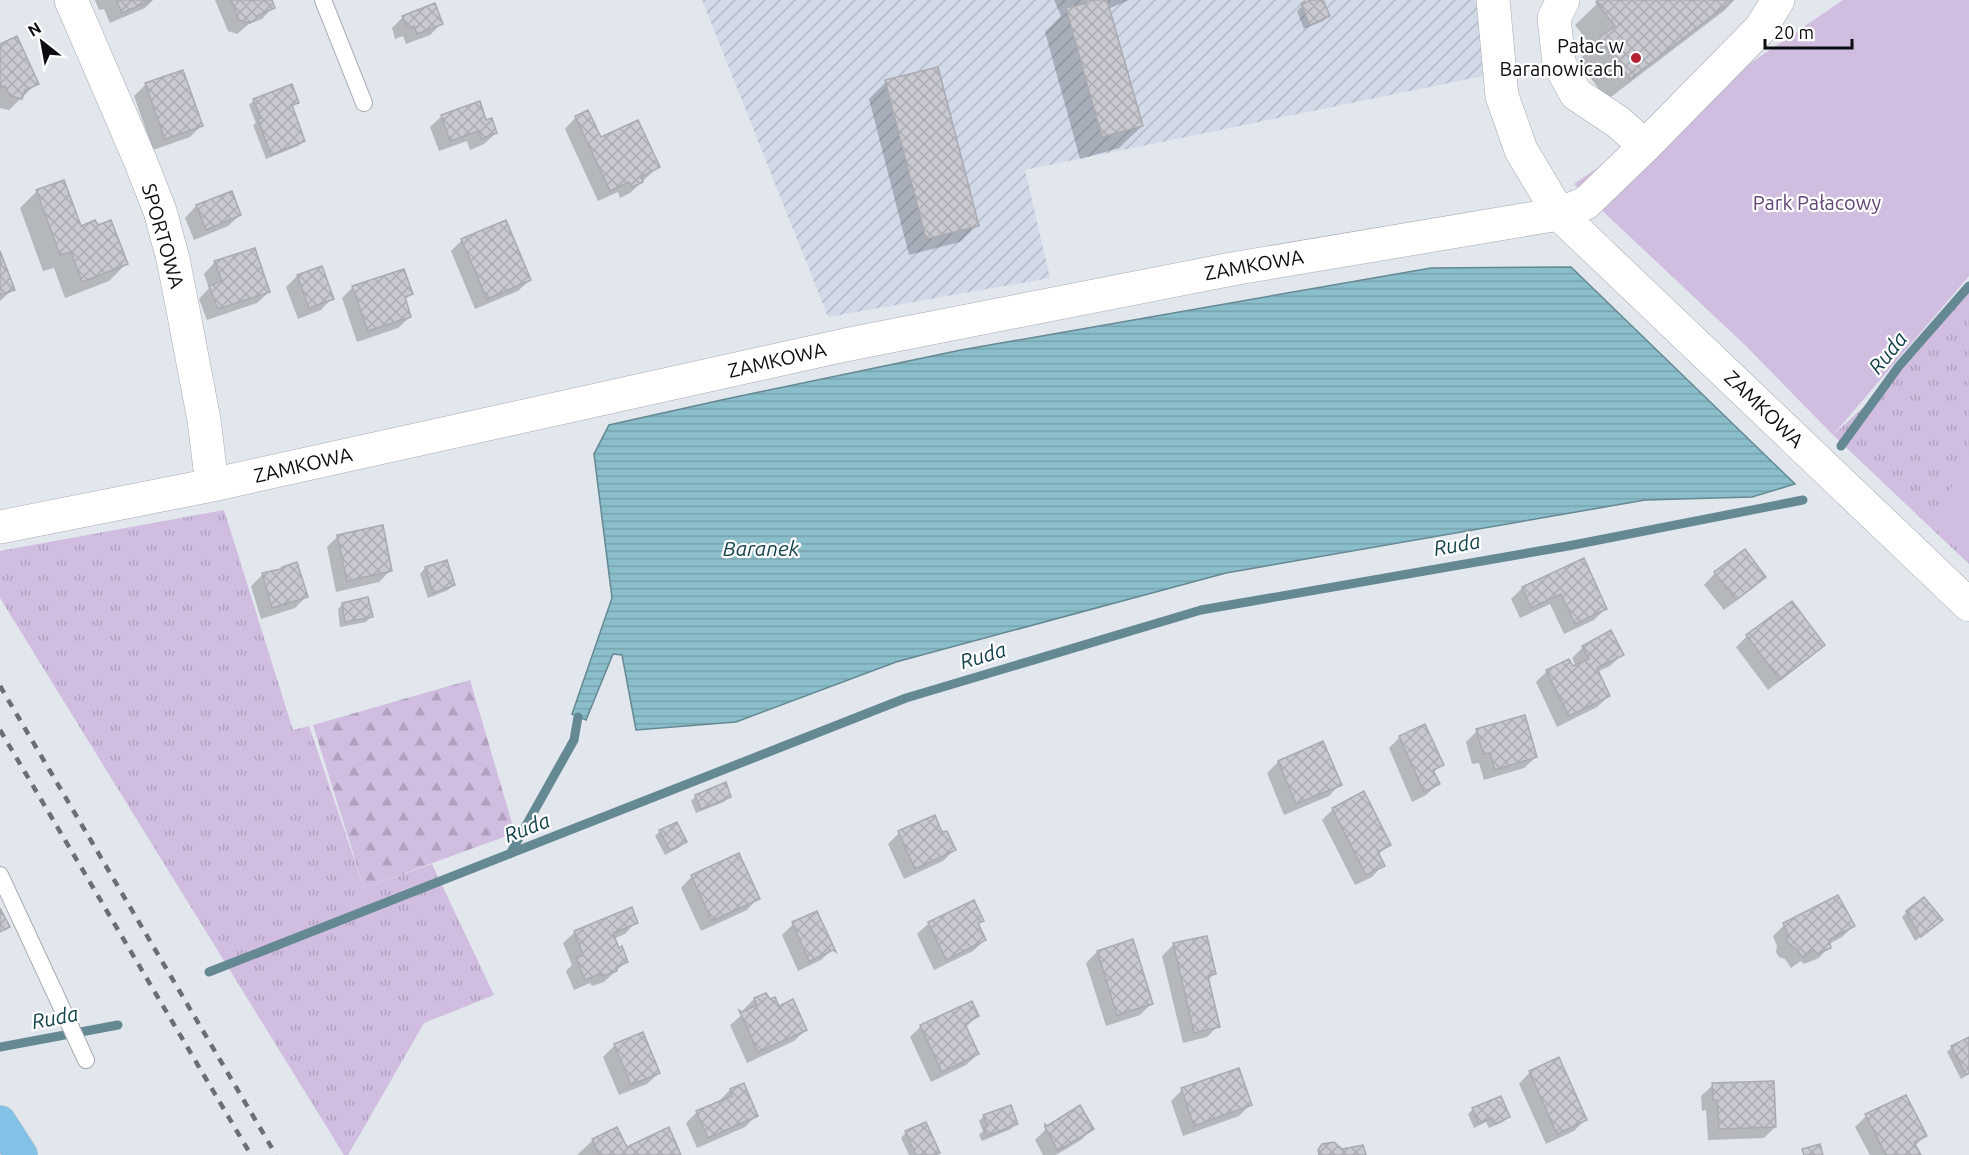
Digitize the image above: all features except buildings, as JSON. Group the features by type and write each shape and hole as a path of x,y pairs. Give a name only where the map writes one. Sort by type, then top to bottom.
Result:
{"main road":[{"path":"0,1122 21,1155"}],"street":[{"name":"SPORTOWA","path":"71,0 160,211 172,258 204,420 212,485"},
{"name":"ZAMKOWA","path":"1493,0 1502,96 1521,150 1559,214 1969,605"},
{"path":"1563,0 1554,18 1559,63 1576,94 1618,122 1646,146"},
{"path":"1559,214 1586,203 1646,146 1761,28 1778,0"},
{"name":"ZAMKOWA","path":"0,527 212,485 857,342 1232,269 1559,214"}],"lane":[{"path":"323,0 364,103"},
{"path":"0,875 87,1060"}],"shaded area":[{"path":"702,0 1477,0 1483,76 1025,170 1050,278 828,317"}],"green space":[{"name":"Park Pałacowy","path":"1843,0 1969,0 1969,276 1833,435 1747,347 1574,184"},
{"path":"1969,281 1969,564 1833,435 1880,392"},
{"path":"1969,451 1969,537 1966,539 1938,512"},
{"path":"224,510 293,730 309,726 364,888 432,864 494,995 424,1023 348,1155 344,1155 0,598 0,551"},
{"path":"470,680 515,833 364,888 313,725"}],"water":[{"name":"Baranek","path":"1571,267 1795,484 1752,497 1645,500 1226,573 896,662 736,722 636,730 622,655 613,654 586,720 572,714 612,598 594,454 609,425 961,350 1431,268"}],"waterway":[{"name":"Ruda","path":"1841,446 1899,366 1969,286"},
{"name":"Ruda","path":"209,972 906,698 1201,610 1568,546 1803,500"},
{"path":"510,854 574,740 578,717"},
{"name":"Ruda","path":"0,1047 118,1025"}],"railway":[{"path":"0,686 276,1155"},
{"path":"0,730 251,1155"}],"place":[{"name":"Pałac w Baranowicach","path":"1636,58"}]}
